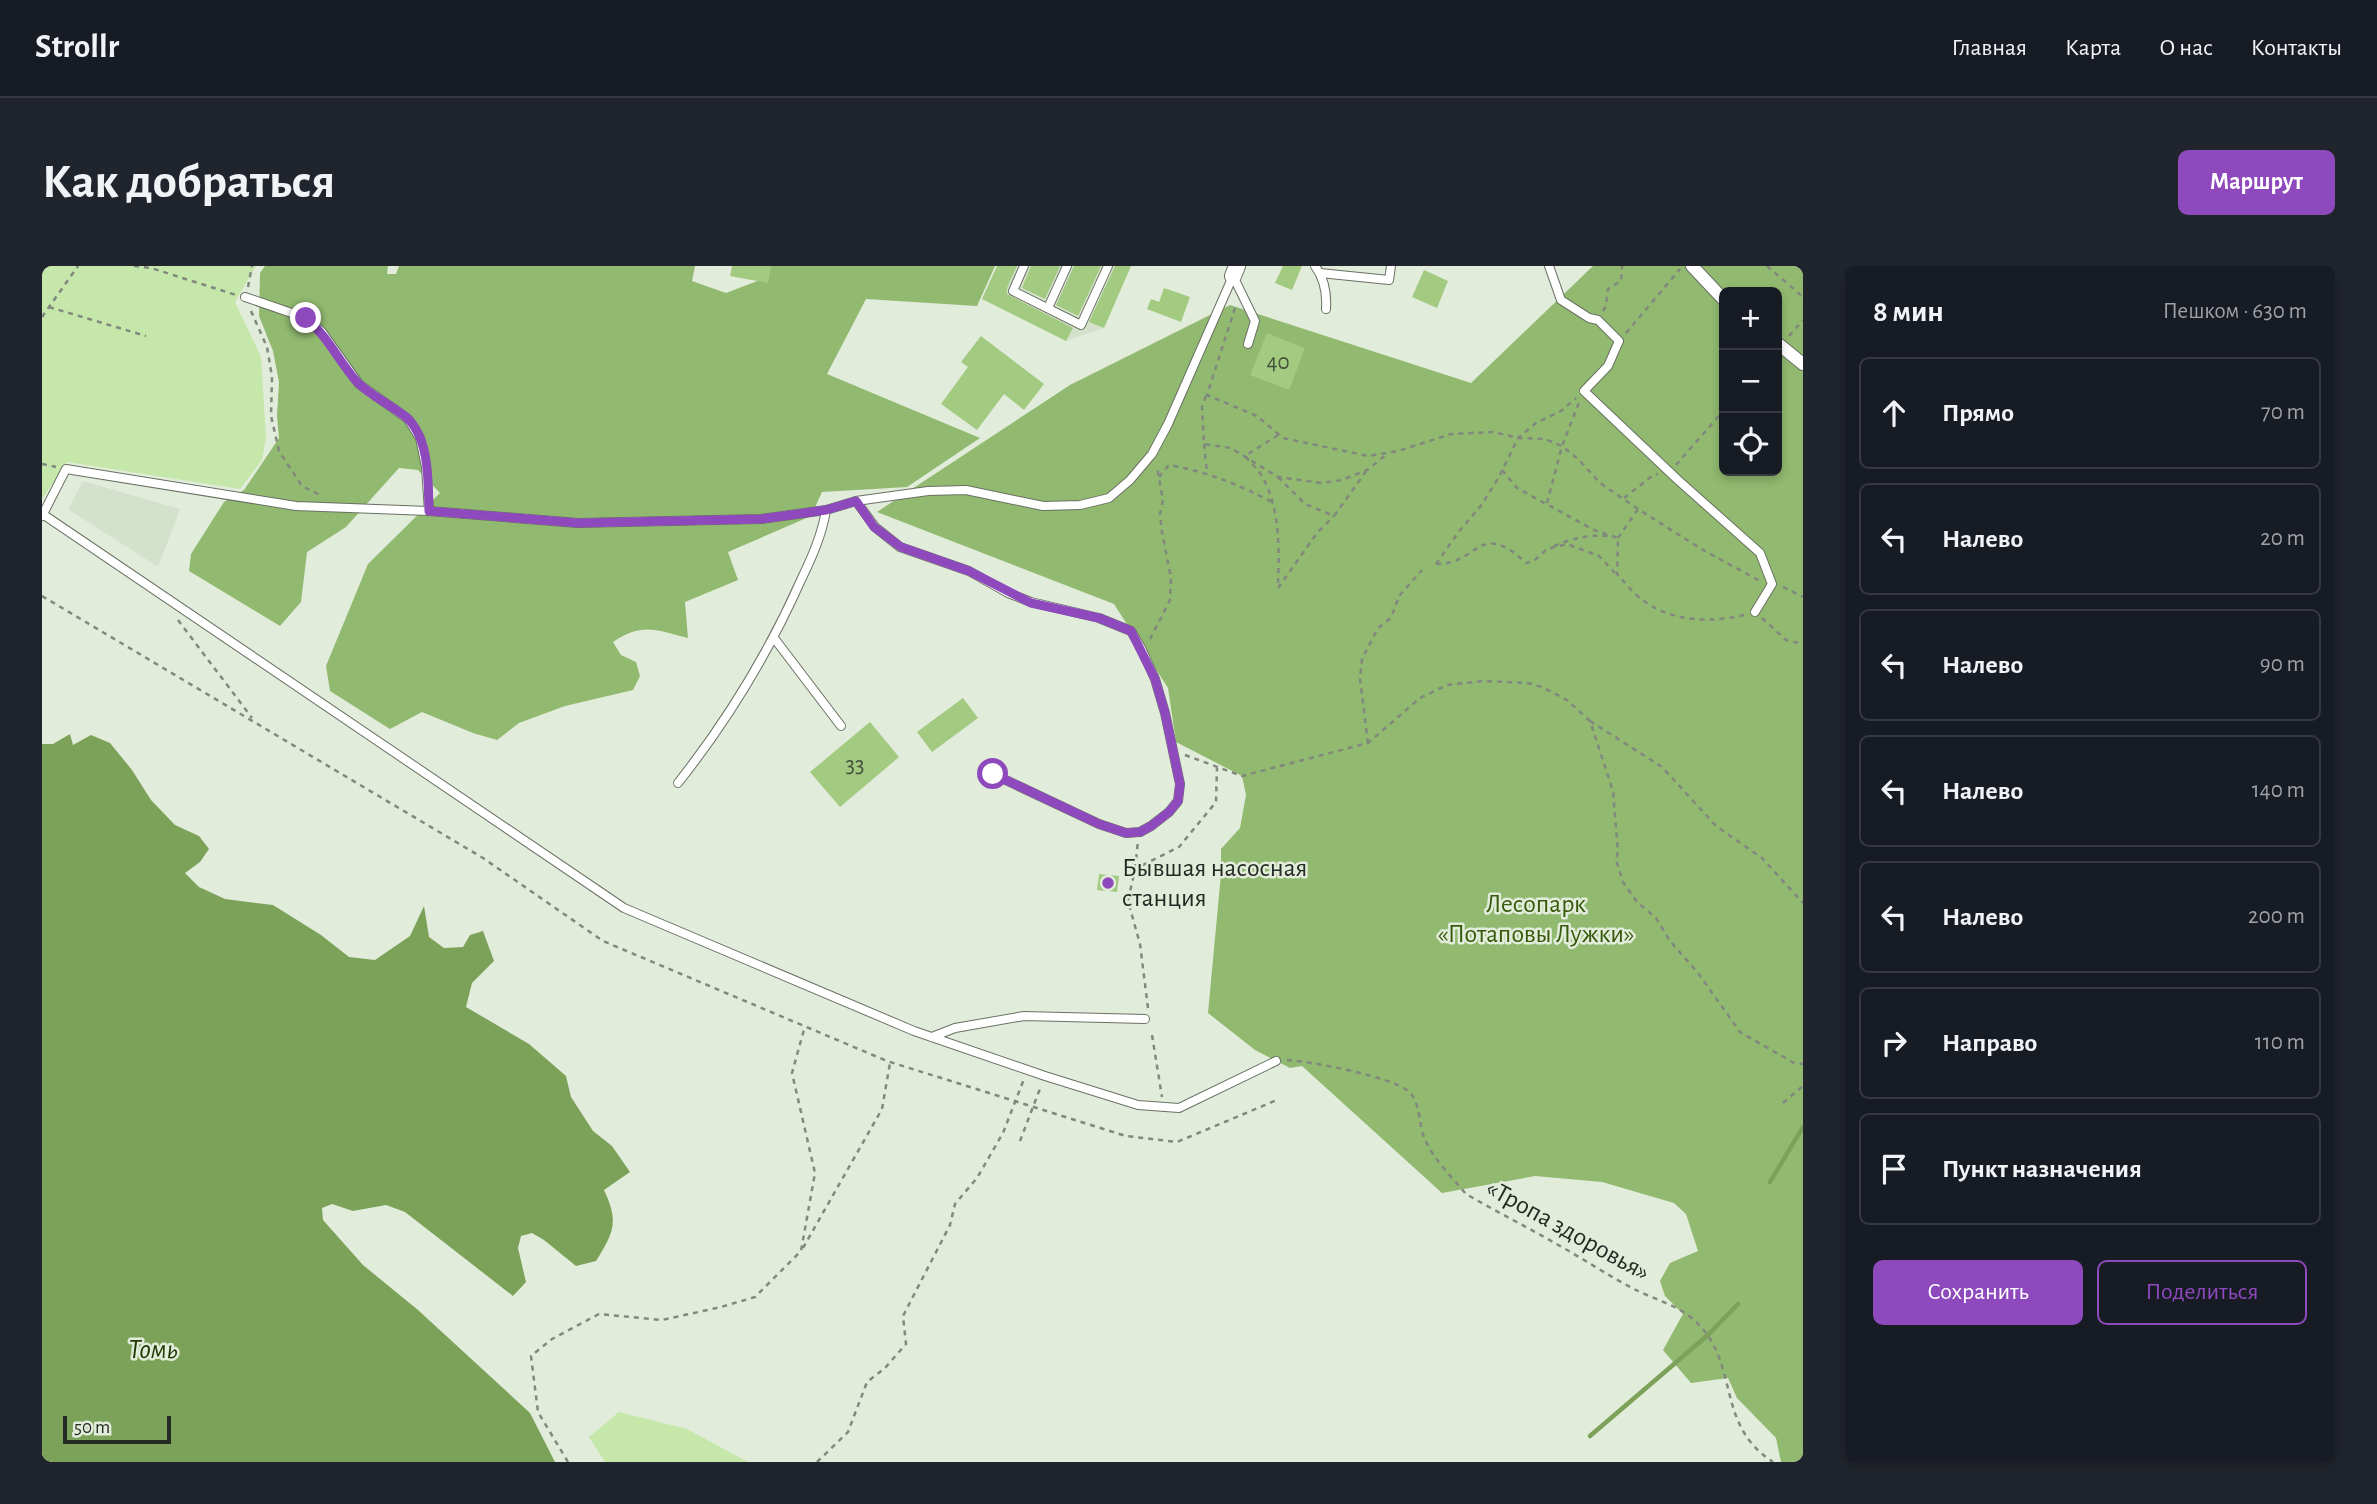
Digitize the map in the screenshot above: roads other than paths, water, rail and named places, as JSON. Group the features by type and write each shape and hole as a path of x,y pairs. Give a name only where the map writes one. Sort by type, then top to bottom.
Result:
{"street":[{"path":"1692,266 1719,295"},
{"path":"1782,347 1803,364"}],"lane":[{"path":"1024,266 1013,291 1081,325 1108,266"},
{"path":"1048,308 1067,266"},
{"path":"1326,309 1326,299 1317,270 1389,279 1391,266"},
{"path":"1549,266 1561,300 1589,318 1598,320 1619,341 1608,366 1584,391 1760,553 1772,584 1755,612"},
{"path":"1235,271 1255,321 1248,344"},
{"path":"1235,271 1168,424 1152,454 1130,480 1109,498 1080,505 1042,506 966,490 928,491 761,519 578,523 429,511 296,506 66,469 43,516 624,908 828,996 932,1037 1138,1105 1180,1108 1276,1061"},
{"path":"245,298 306,318 322,332 359,384 408,419 420,438 426,467 429,511"},
{"path":"856,501 874,527 901,547 969,571 1031,603 1099,618 1131,631 1141,649 1155,679 1180,784 1178,801 1169,812 1140,832 1126,833 1099,824 993,774"},
{"path":"678,783 710,742 774,638 822,534 826,510"},
{"path":"774,638 841,726"},
{"path":"932,1037 955,1028 1024,1016 1147,1017"}],"water":[{"name":"Томь","path":"70,734 73,745 91,735 110,743 151,800 175,825 199,836 209,849 200,862 185,873 199,887 225,899 273,905 321,935 349,957 375,960 410,936 424,906 429,937 444,948 463,947 470,935 483,931 494,961 472,983 466,1007 529,1044 566,1076 571,1097 593,1131 612,1146 630,1172 604,1190 613,1219 602,1251 596,1261 576,1266 532,1233 521,1236 518,1248 526,1282 513,1296 405,1212 386,1205 353,1211 332,1204 322,1208 323,1220 363,1265 418,1310 530,1413 555,1462 42,1462 42,744 53,744"}],"waterway":[{"path":"1770,1182 1803,1127"},
{"path":"1590,1436 1708,1335 1738,1304"}],"place":[{"name":"Бывшая насосная станция","path":"1108,883"}],"park label":[{"name":"Лесопарк «Потаповы Лужки»","path":"1536,919"}]}
